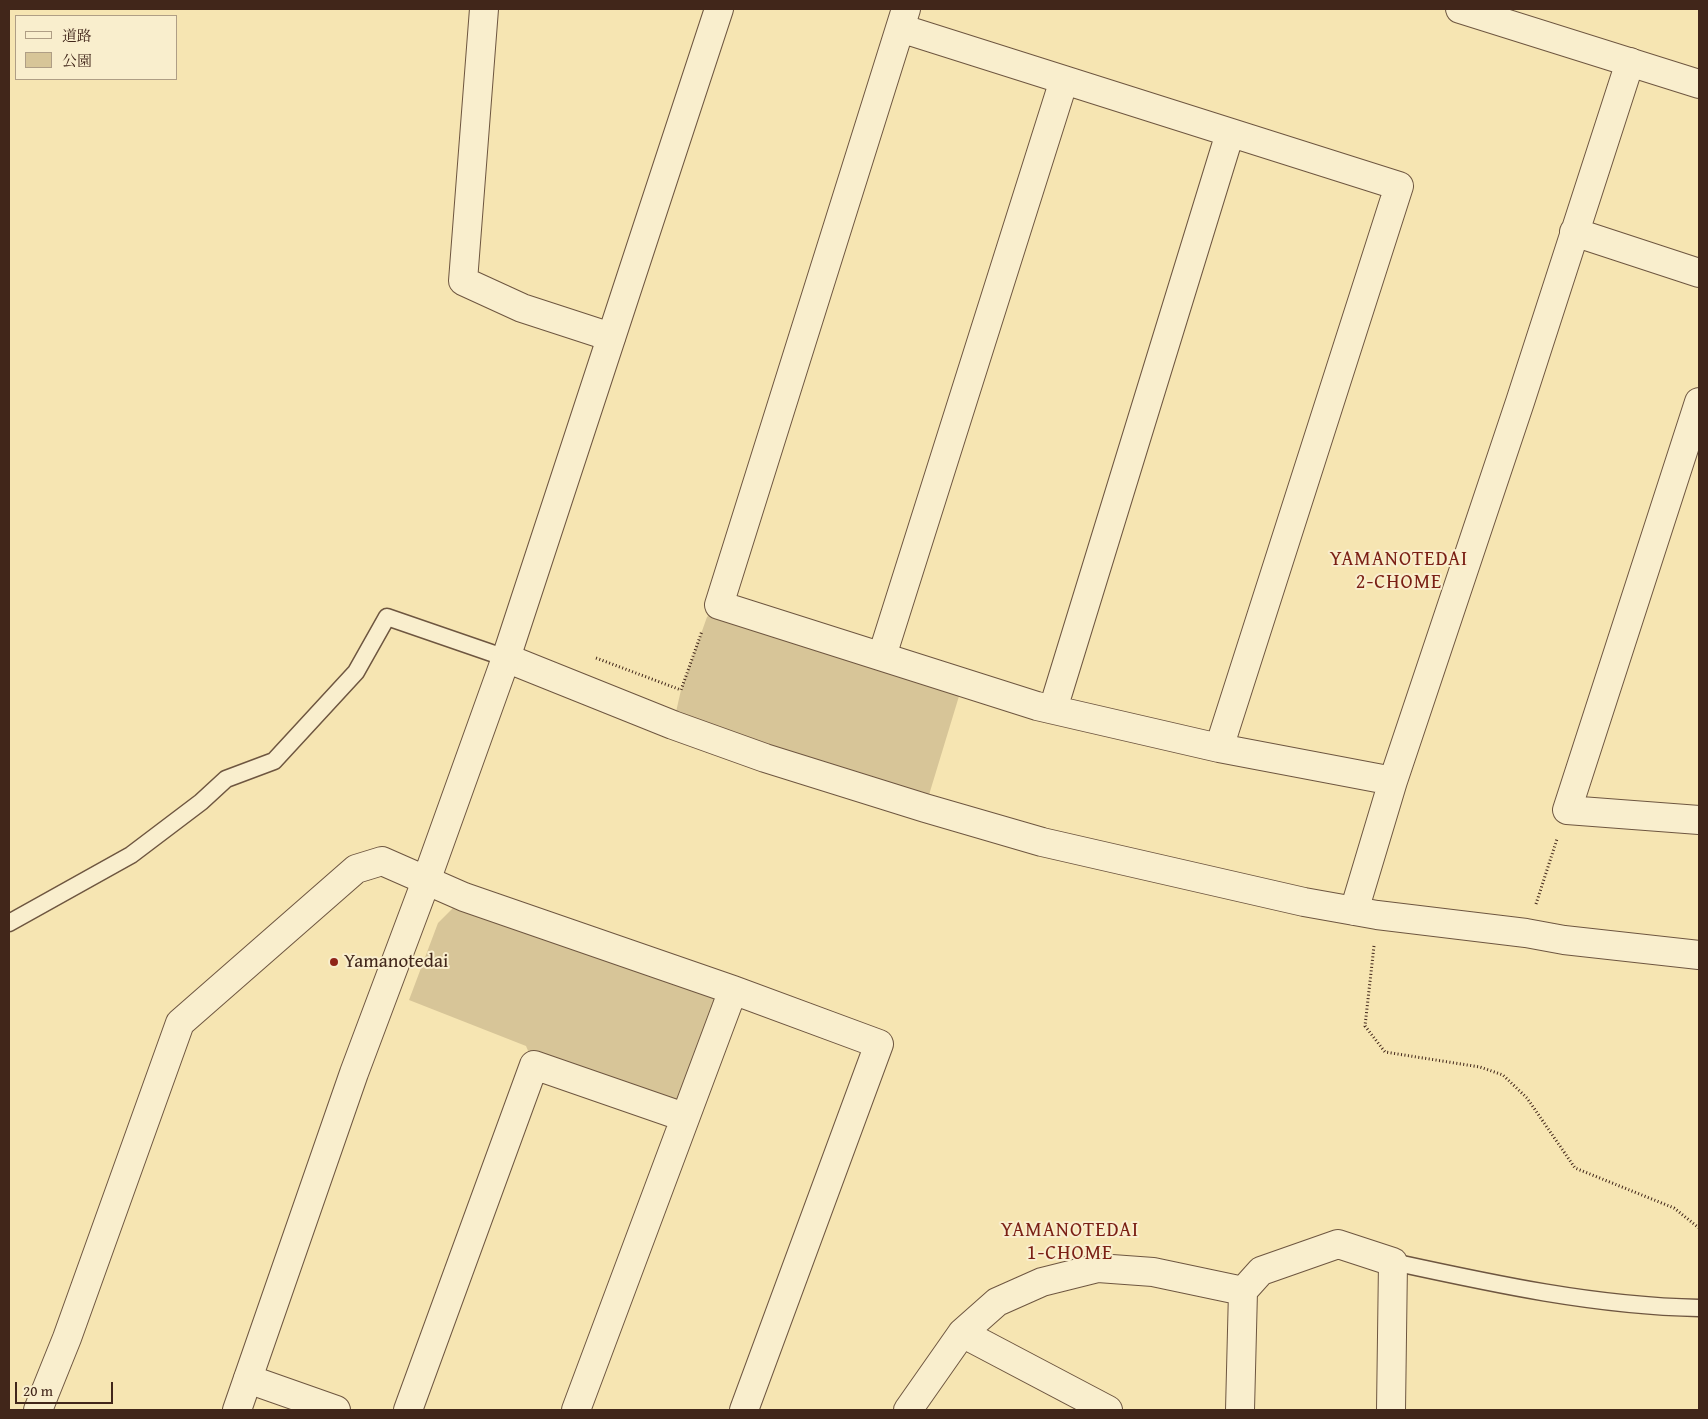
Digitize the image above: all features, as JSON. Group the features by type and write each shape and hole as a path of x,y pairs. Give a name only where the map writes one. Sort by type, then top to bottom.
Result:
{"street":[{"path":"484,9 463,281 522,308 611,337"},
{"path":"237,1410 354,1073 426,882 506,658 719,9"},
{"path":"1460,9 1699,84"},
{"path":"1219,748 1399,186 1064,80 903,18 719,605 972,686 1053,709 1219,748 1393,780"},
{"path":"1366,913 1393,780 1517,412 1630,62"},
{"path":"882,656 1064,80"},
{"path":"1053,709 1230,132"},
{"path":"1574,232 1699,274"},
{"path":"1699,402 1567,810 1699,820"},
{"path":"506,658 673,725 765,758 1042,842 1304,902 1366,913 1564,940 1699,955"},
{"path":"38,1410 67,1338 180,1023 356,869 382,861 426,882 464,897 732,990 879,1044 744,1410"},
{"path":"576,1410 732,990"},
{"path":"408,1410 534,1065 684,1117"},
{"path":"1240,1410 1243,1291 1261,1271 1338,1244 1393,1262 1391,1410"},
{"path":"908,1410 962,1333 997,1302 1042,1282 1098,1268 1153,1272 1243,1291"},
{"path":"962,1333 1108,1410"},
{"path":"248,1379 336,1410"}],"lane":[{"path":"9,923 131,855 200,802 226,779 274,761 356,672 386,617 506,658"},
{"path":"1393,1262 1558,1296 1666,1307 1699,1308"}],"path":[{"path":"589,656 681,690 708,617 719,605"},
{"path":"1526,934 1567,810"},
{"path":"1366,913 1365,1026 1385,1052 1480,1067 1503,1075 1527,1098 1575,1168 1674,1208 1699,1228"}],"green space":[{"path":"719,605 963,683 925,808 673,725 681,690 707,617"},
{"path":"464,897 733,990 684,1117 534,1065 526,1046 409,1000 438,923"}],"place":[{"name":"Yamanotedai","path":"334,962"}],"district":[{"name":"YAMANOTEDAI 2-CHOME","path":"1399,572"},
{"name":"YAMANOTEDAI 1-CHOME","path":"1070,1242"}]}
